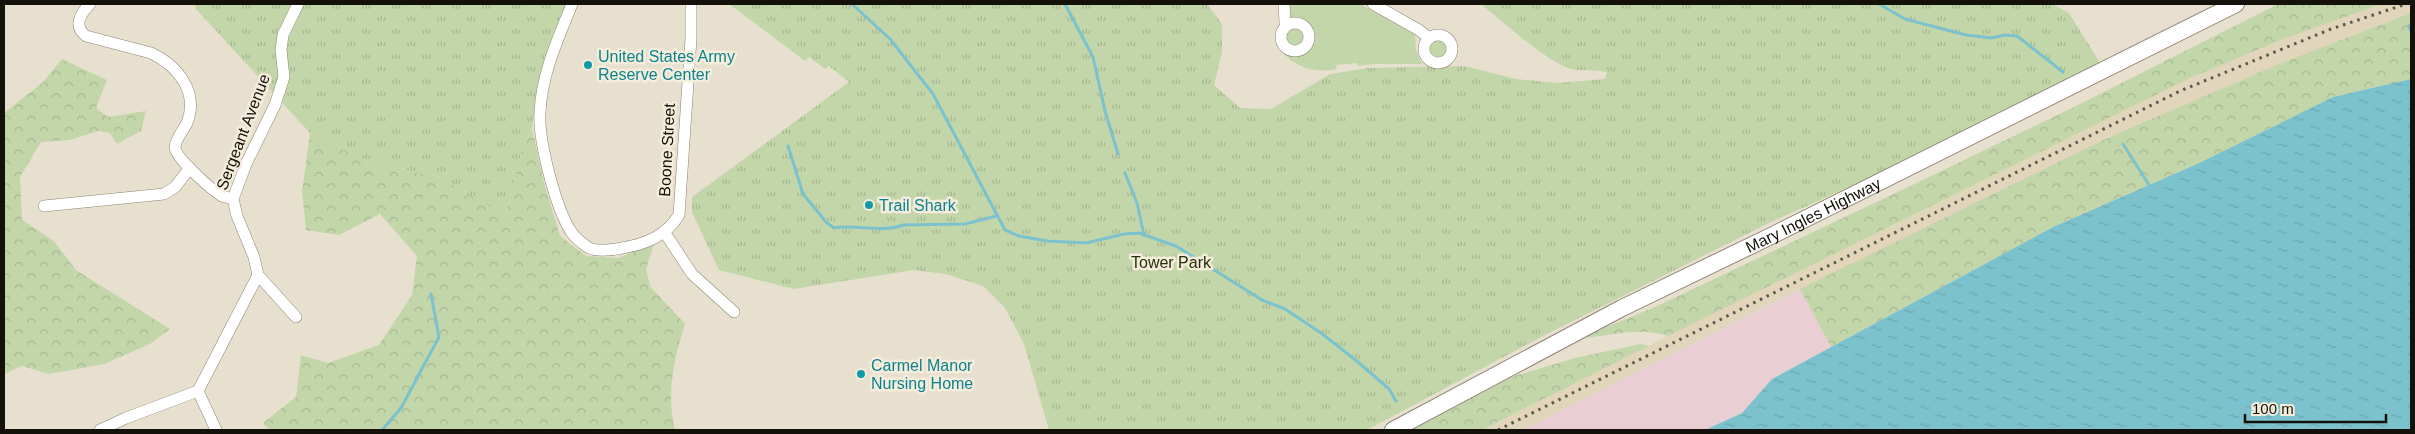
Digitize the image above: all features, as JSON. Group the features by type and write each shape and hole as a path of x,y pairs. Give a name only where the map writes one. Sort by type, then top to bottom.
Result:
{"street":[{"path":"90,4 80,17 78,24 82,33 86,36 151,53 167,62 184,80 189,92 190,111 175,147 179,157 222,196 233,199"},
{"name":"Sergeant Avenue","path":"258,275 254,257 237,216 233,199 246,164 275,105 284,77 281,50 283,36 298,4"},
{"path":"572,4 546,69 540,114 548,166 565,221 573,234 581,242 598,251 640,245 665,233 692,274 734,312"},
{"name":"Boone Street","path":"665,233 679,215 681,204 691,38 691,4"},
{"path":"1284,4 1285,23 1289,24"},
{"path":"1373,4 1419,30 1429,38"},
{"name":"Mary Ingles Highway","path":"1393,430 1622,308 1771,236 2236,4"},
{"path":"44,206 164,194 174,187 190,168"},
{"path":"100,430 126,418 198,391 258,275 296,317"},
{"path":"198,391 216,430"}],"shaded area":[{"path":"2382,4 2411,4 2411,13 2101,141 1523,430 1482,430 1780,279 2190,78 2286,38"},
{"path":"1800,289 1831,347 1772,379 1749,405 1759,430 1523,430"}],"green space":[{"path":"195,4 568,4 539,79 532,129 523,145 505,216 440,177 371,163 310,133 196,9"},
{"name":"Tower Park","path":"729,4 1207,4 1222,24 1222,52 1214,85 1240,108 1271,109 1330,74 1368,68 1464,66 1516,79 1557,83 1605,79 1607,72 1573,69 1559,64 1536,49 1481,4 2052,4 2069,13 2100,63 1918,156 1769,223 1543,336 1367,430 1049,430 1024,344 1005,308 983,286 945,274 914,270 794,289 719,270 692,212 692,197 849,82 829,66 825,69 809,57 805,61"},
{"path":"1290,4 1360,4 1415,34 1416,50 1422,64 1358,66 1357,63 1336,65 1337,69 1322,70 1301,66 1283,53 1300,54 1306,51 1314,42 1315,36 1308,23 1289,16"},
{"path":"2278,4 2382,4 2286,38 2190,78 1668,336 1646,332 1624,332 1580,338 1655,307 1925,179 2072,108"},
{"path":"2411,13 2411,79 2333,97 2197,164 2053,227 1831,347 1800,289 2101,141 2274,66"},
{"path":"1295,28 1301,31 1304,37 1301,43 1295,46 1289,43 1286,37 1289,31"},
{"path":"1438,39 1444,42 1447,48 1444,54 1438,57 1432,54 1429,48 1432,42"},
{"path":"62,59 107,80 96,108 108,117 146,111 141,131 117,144 110,133 98,131 70,140 41,142 20,177 22,220 54,241 76,270 170,329 150,344 104,364 49,374 22,366 4,374 4,113 42,83"},
{"path":"532,129 545,187 560,236 586,256 618,258 654,244 646,269 650,286 685,324 672,377 671,403 675,430 269,430 263,423 296,397 301,355 328,363 379,345 412,295 417,256 380,214 339,235 306,230 302,192 310,133 371,163 440,177 505,216 523,145"},
{"path":"1641,344 1649,346 1482,430 1411,430 1511,377 1575,358"}],"water":[{"path":"2411,79 2411,430 1705,430 1742,413 1772,379 2053,227 2197,164 2333,97"}],"waterway":[{"path":"852,4 890,39 933,94 1005,230 1019,236 1047,241 1086,243 1124,234 1139,233 1176,246 1262,300 1285,309 1321,333 1389,389 1396,401"},
{"path":"1065,4 1093,57 1105,111 1118,154"},
{"path":"1879,4 1905,19 1966,35 1992,38 2005,35 2017,36 2063,72"},
{"path":"2409,26 2411,32"},
{"path":"2123,144 2151,188"},
{"path":"788,146 803,194 826,222 834,228 886,228 903,225 965,224 996,216"},
{"path":"1125,173 1137,203 1144,235"},
{"path":"382,430 401,408 439,337 431,294"}],"railway":[{"path":"1498,430 2180,91 2331,29 2406,4"}],"place":[{"name":"United States Army Reserve Center","path":"588,65"},
{"name":"Trail Shark","path":"869,205"},
{"name":"Carmel Manor Nursing Home","path":"861,374"}]}
